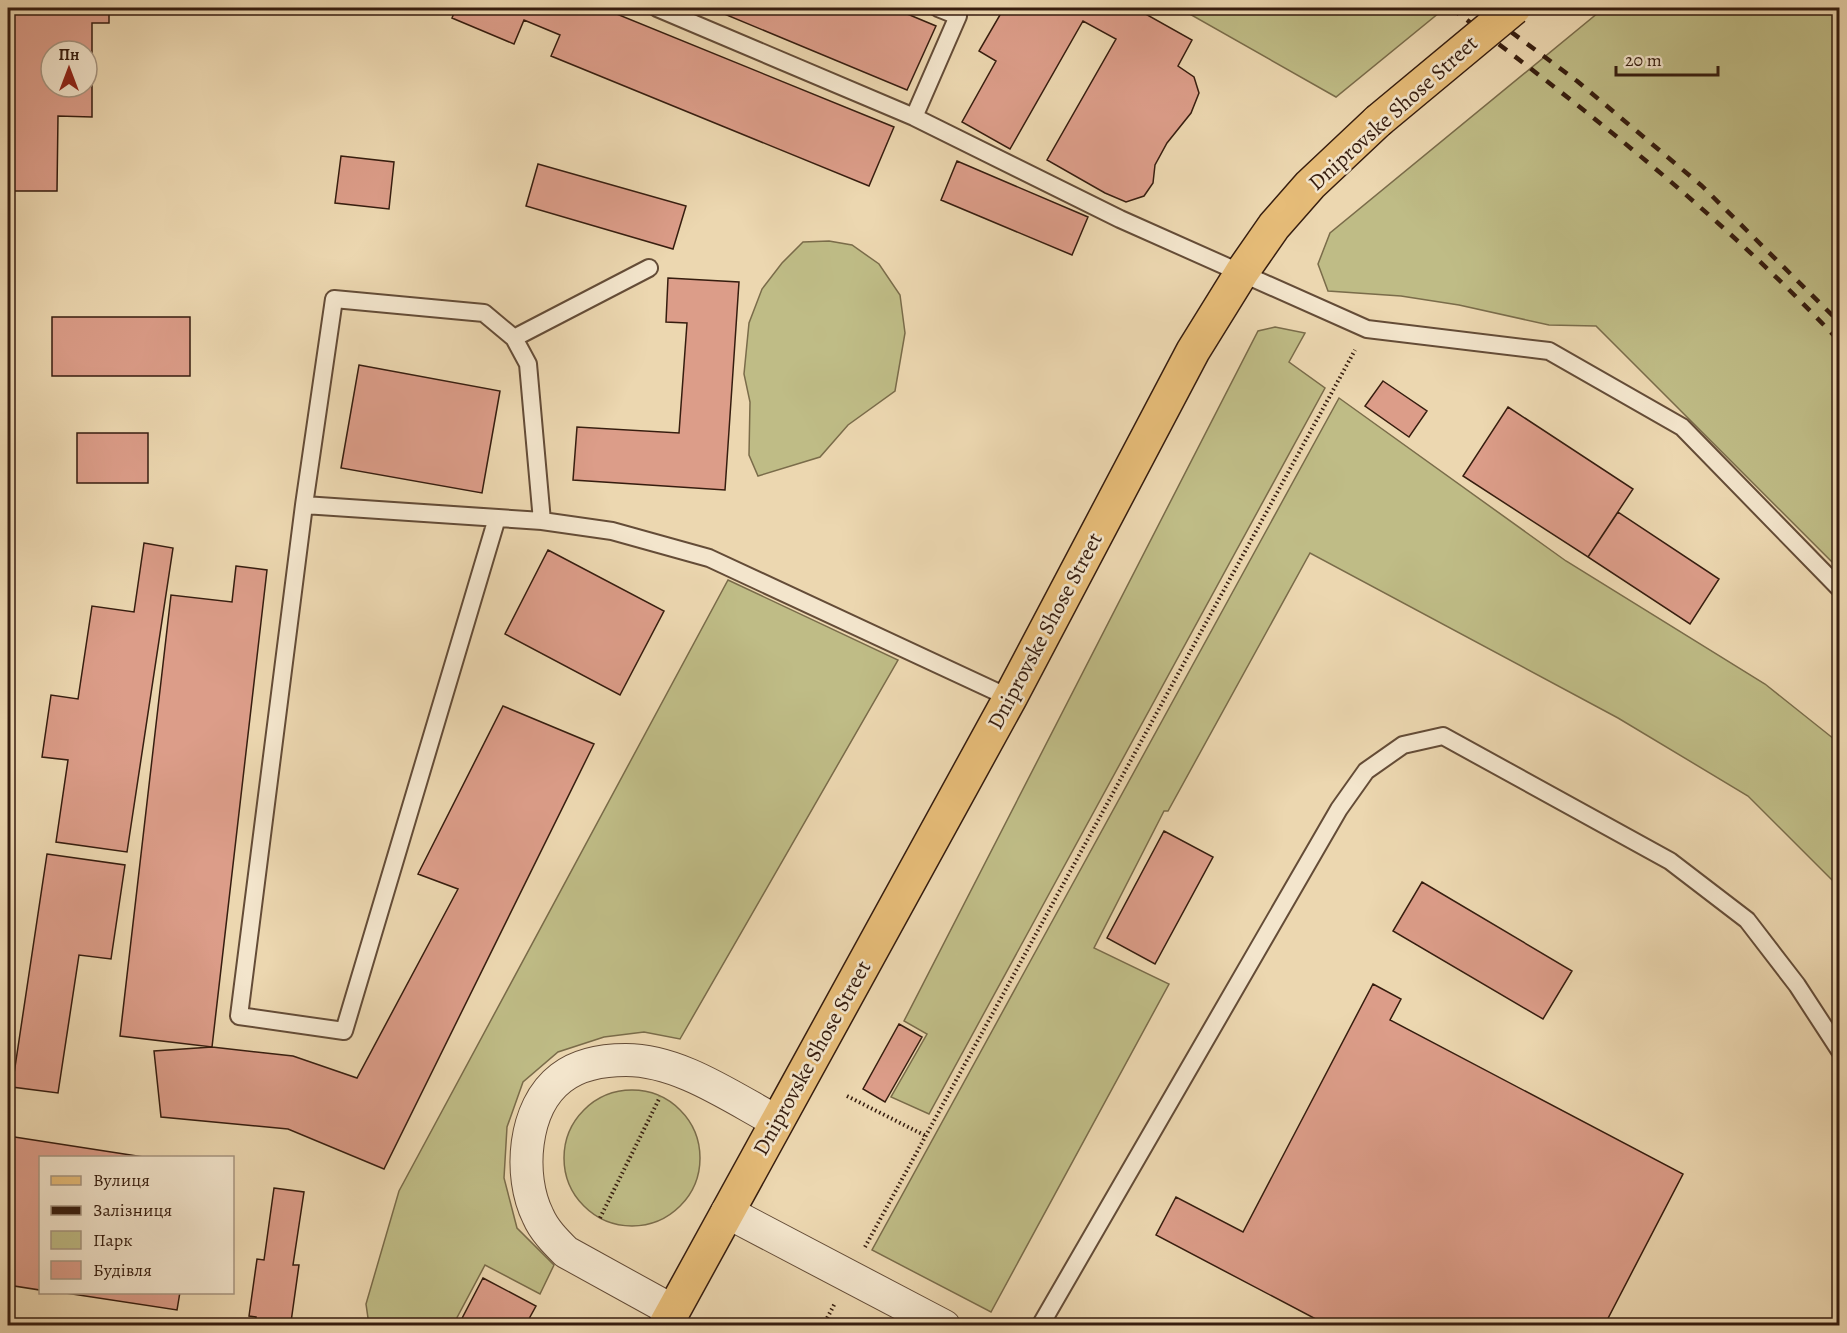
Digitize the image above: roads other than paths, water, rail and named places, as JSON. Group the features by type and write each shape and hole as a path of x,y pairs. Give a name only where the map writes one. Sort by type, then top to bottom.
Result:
{"main road":[{"name":"Dniprovske Shose Street","path":"669,1318 1010,698 1193,351 1242,272 1274,226 1310,185 1378,121 1514,8"}],"street":[{"path":"669,1318 566,1252 538,1218 526,1179 527,1152 535,1116 543,1098 561,1078 579,1067 600,1062 651,1062 704,1083 776,1121"},
{"path":"727,1212 944,1326"}],"lane":[{"path":"657,8 914,117 1120,219 1367,328 1550,351 1682,427 1839,588"},
{"path":"914,117 961,12 938,8"},
{"path":"514,338 649,268"},
{"path":"497,518 344,1031 239,1016 304,505 334,299 484,313 514,338 528,364 542,521"},
{"path":"304,505 542,521 612,531 709,558 1010,698"},
{"path":"1040,1326 1339,809 1366,771 1403,745 1443,736 1670,861 1747,920 1797,985 1839,1051"}],"railway":[{"path":"1451,8 1653,166 1749,251 1840,342"},
{"path":"1479,8 1577,81 1702,186 1840,323"}]}
